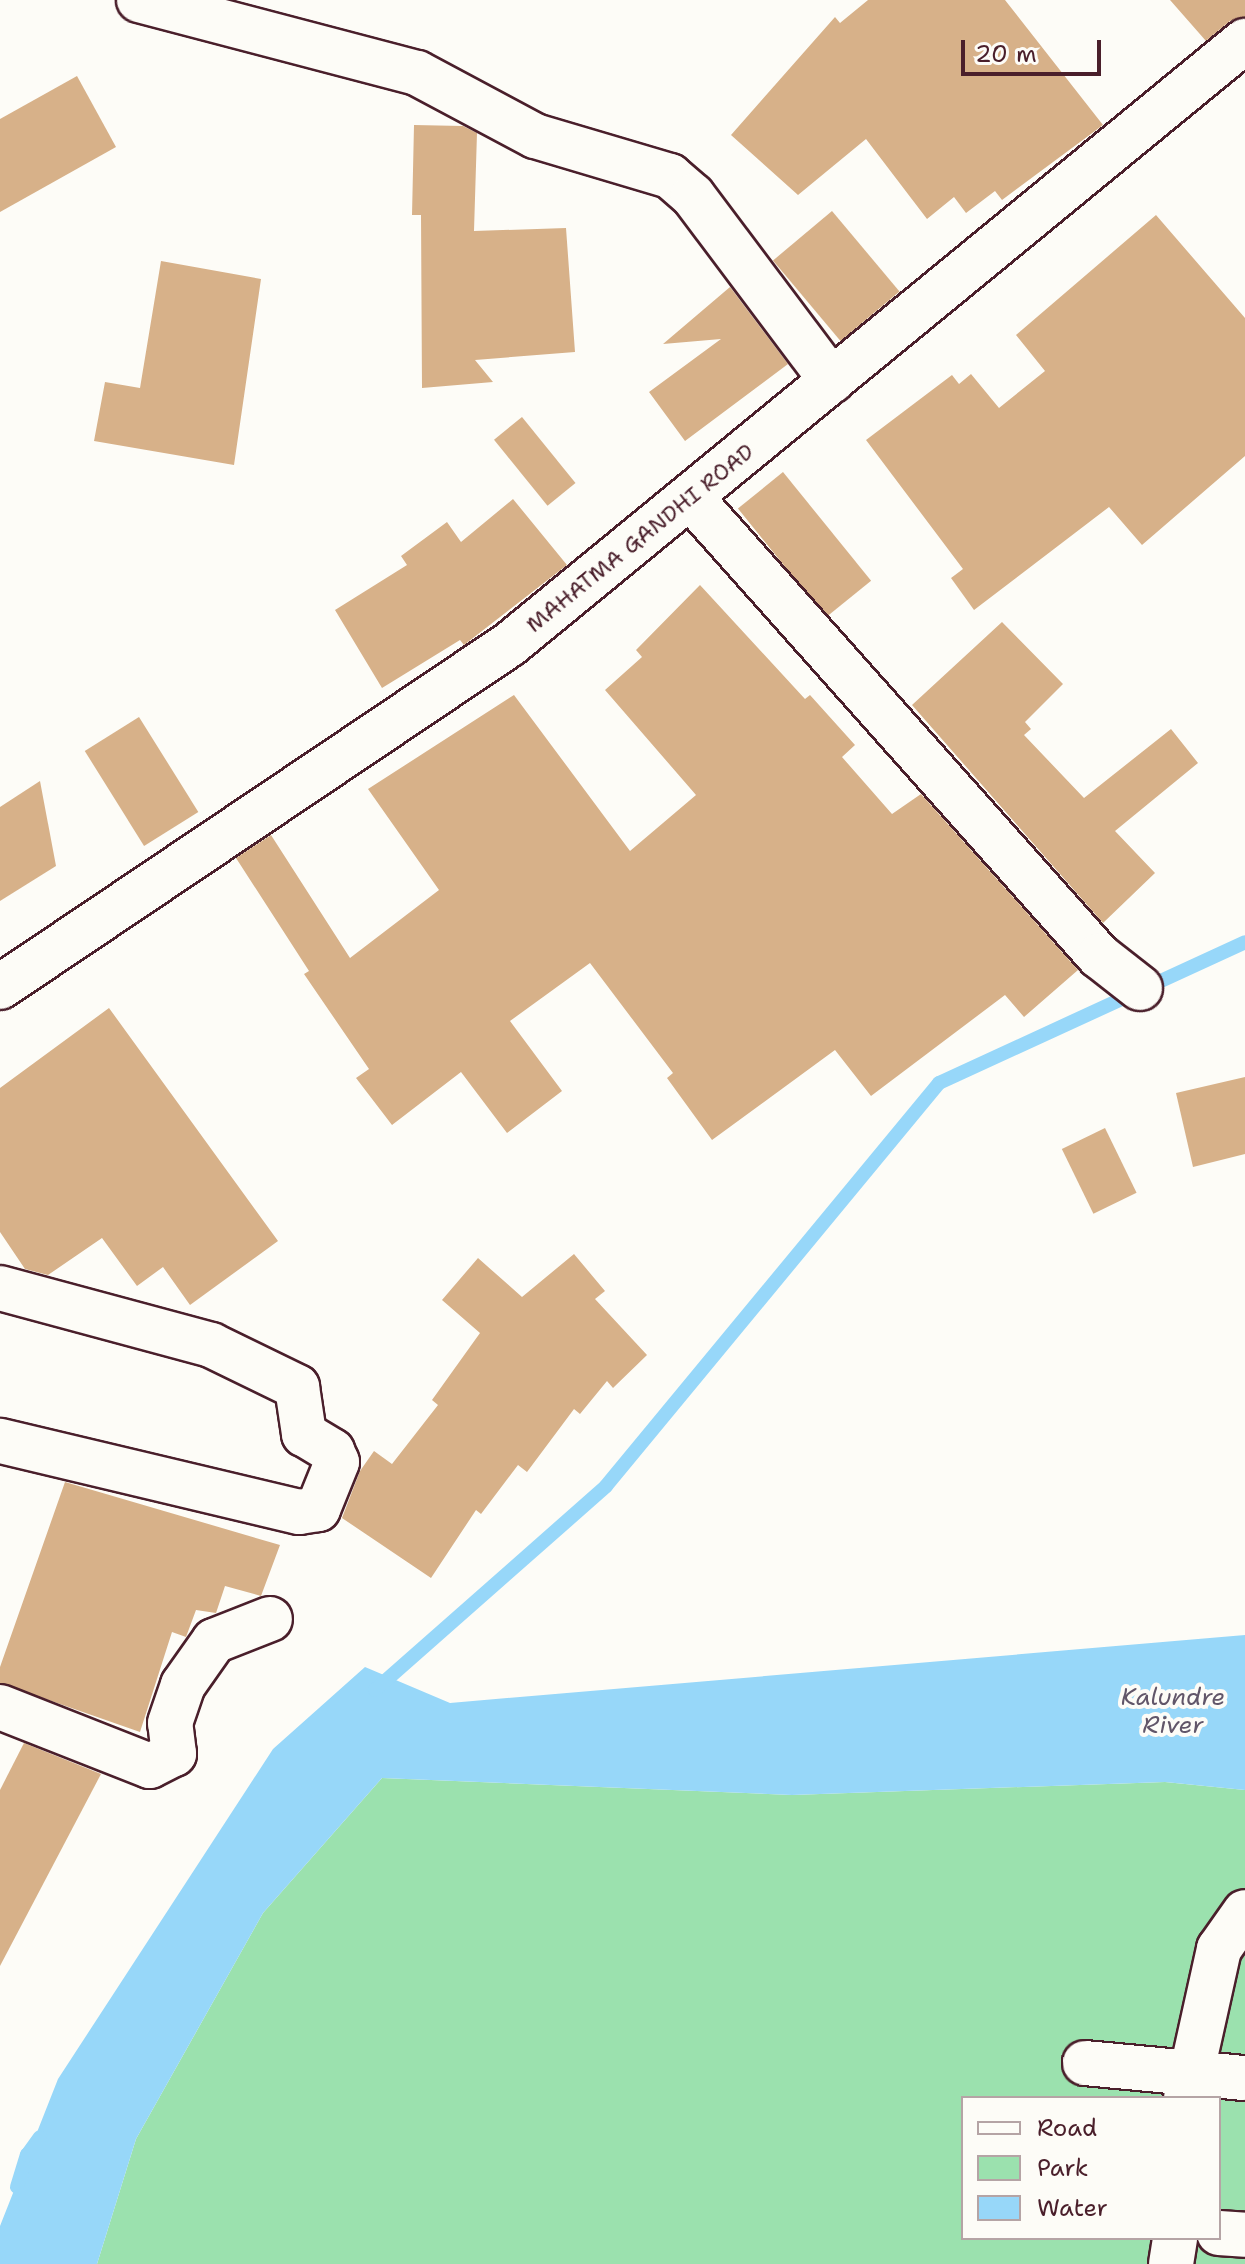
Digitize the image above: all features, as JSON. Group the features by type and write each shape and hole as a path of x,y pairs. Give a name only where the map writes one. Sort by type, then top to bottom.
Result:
{"street":[{"path":"139,0 417,73 535,136 670,176 693,196 832,381"},
{"name":"MAHATMA GANDHI ROAD","path":"0,987 510,644 1245,41"},
{"path":"690,497 1099,956 1140,988"},
{"path":"0,1288 211,1345 297,1387 304,1434 332,1451 337,1462 318,1509 299,1512 0,1441"},
{"path":"0,1707 150,1766 174,1754 170,1723 183,1685 214,1641 270,1619"},
{"path":"1189,2086 1219,1949 1245,1912"},
{"path":"1085,2063 1189,2086 1245,2078"},
{"path":"1221,2233 1245,2235"},
{"path":"1171,2264 1175,2240"}],"green space":[{"path":"382,1778 792,1795 1165,1782 1245,1790 1245,2264 97,2264 136,2139 263,1913"}],"water":[{"name":"Kalundre River","path":"1245,1635 1245,1790 1165,1782 792,1795 382,1778 263,1913 136,2139 97,2264 0,2264 0,2226 58,2079 273,1749 365,1667 450,1703"}],"building":[{"path":"868,0 1005,0 1103,125 1002,200 995,191 966,213 954,197 927,219 866,139 798,195 731,135 835,17 840,23"},
{"path":"1170,0 1245,0 1245,17 1230,21 1206,41"},
{"path":"77,76 116,147 0,212 0,119"},
{"path":"414,125 463,126 477,133 474,231 566,228 575,352 475,360 493,382 422,388 421,215 412,215"},
{"path":"832,211 899,291 841,341 773,260"},
{"path":"1156,215 1245,318 1245,456 1142,545 1109,507 974,610 951,578 963,569 866,440 952,375 959,384 971,374 999,408 1045,371 1016,335"},
{"path":"161,261 261,279 234,465 94,441 105,382 140,388"},
{"path":"730,287 788,364 685,441 649,392 721,339 663,344"},
{"path":"522,417 575,483 548,506 494,440"},
{"path":"783,472 871,581 826,617 738,509"},
{"path":"513,499 567,565 464,645 460,640 382,688 335,610 407,565 401,556 447,522 461,542"},
{"path":"700,585 805,699 810,695 855,745 842,757 892,814 921,794 1078,970 1024,1017 1005,995 871,1096 835,1050 712,1140 667,1078 673,1073 590,963 510,1021 562,1091 507,1133 461,1072 392,1125 356,1078 369,1069 304,974 309,971 236,858 271,835 350,958 439,890 368,789 514,695 630,851 696,795 605,690 642,657 636,650"},
{"path":"1002,622 1063,684 1025,722 1031,729 1024,735 1084,798 1171,729 1198,763 1115,831 1155,873 1103,923 912,705"},
{"path":"139,717 198,812 144,846 85,751"},
{"path":"40,781 56,866 0,901 0,807"},
{"path":"109,1008 278,1241 190,1305 163,1267 137,1286 102,1238 48,1275 25,1269 0,1232 0,1088"},
{"path":"1245,1077 1245,1154 1193,1167 1176,1093"},
{"path":"1105,1128 1137,1193 1093,1214 1062,1149"},
{"path":"574,1254 605,1291 595,1299 647,1355 613,1388 607,1381 580,1414 574,1409 527,1472 518,1465 481,1514 476,1510 431,1578 342,1518 360,1471 374,1451 392,1464 438,1405 432,1400 480,1333 442,1300 478,1258 522,1297"},
{"path":"65,1482 280,1545 261,1596 225,1586 216,1613 196,1610 186,1637 172,1632 140,1732 0,1683 0,1667"},
{"path":"24,1743 101,1774 0,1966 0,1790"}],"waterway":[{"path":"375,1690 606,1486 939,1083 1245,942"},
{"path":"17,2187 27,2155 40,2137"}]}
